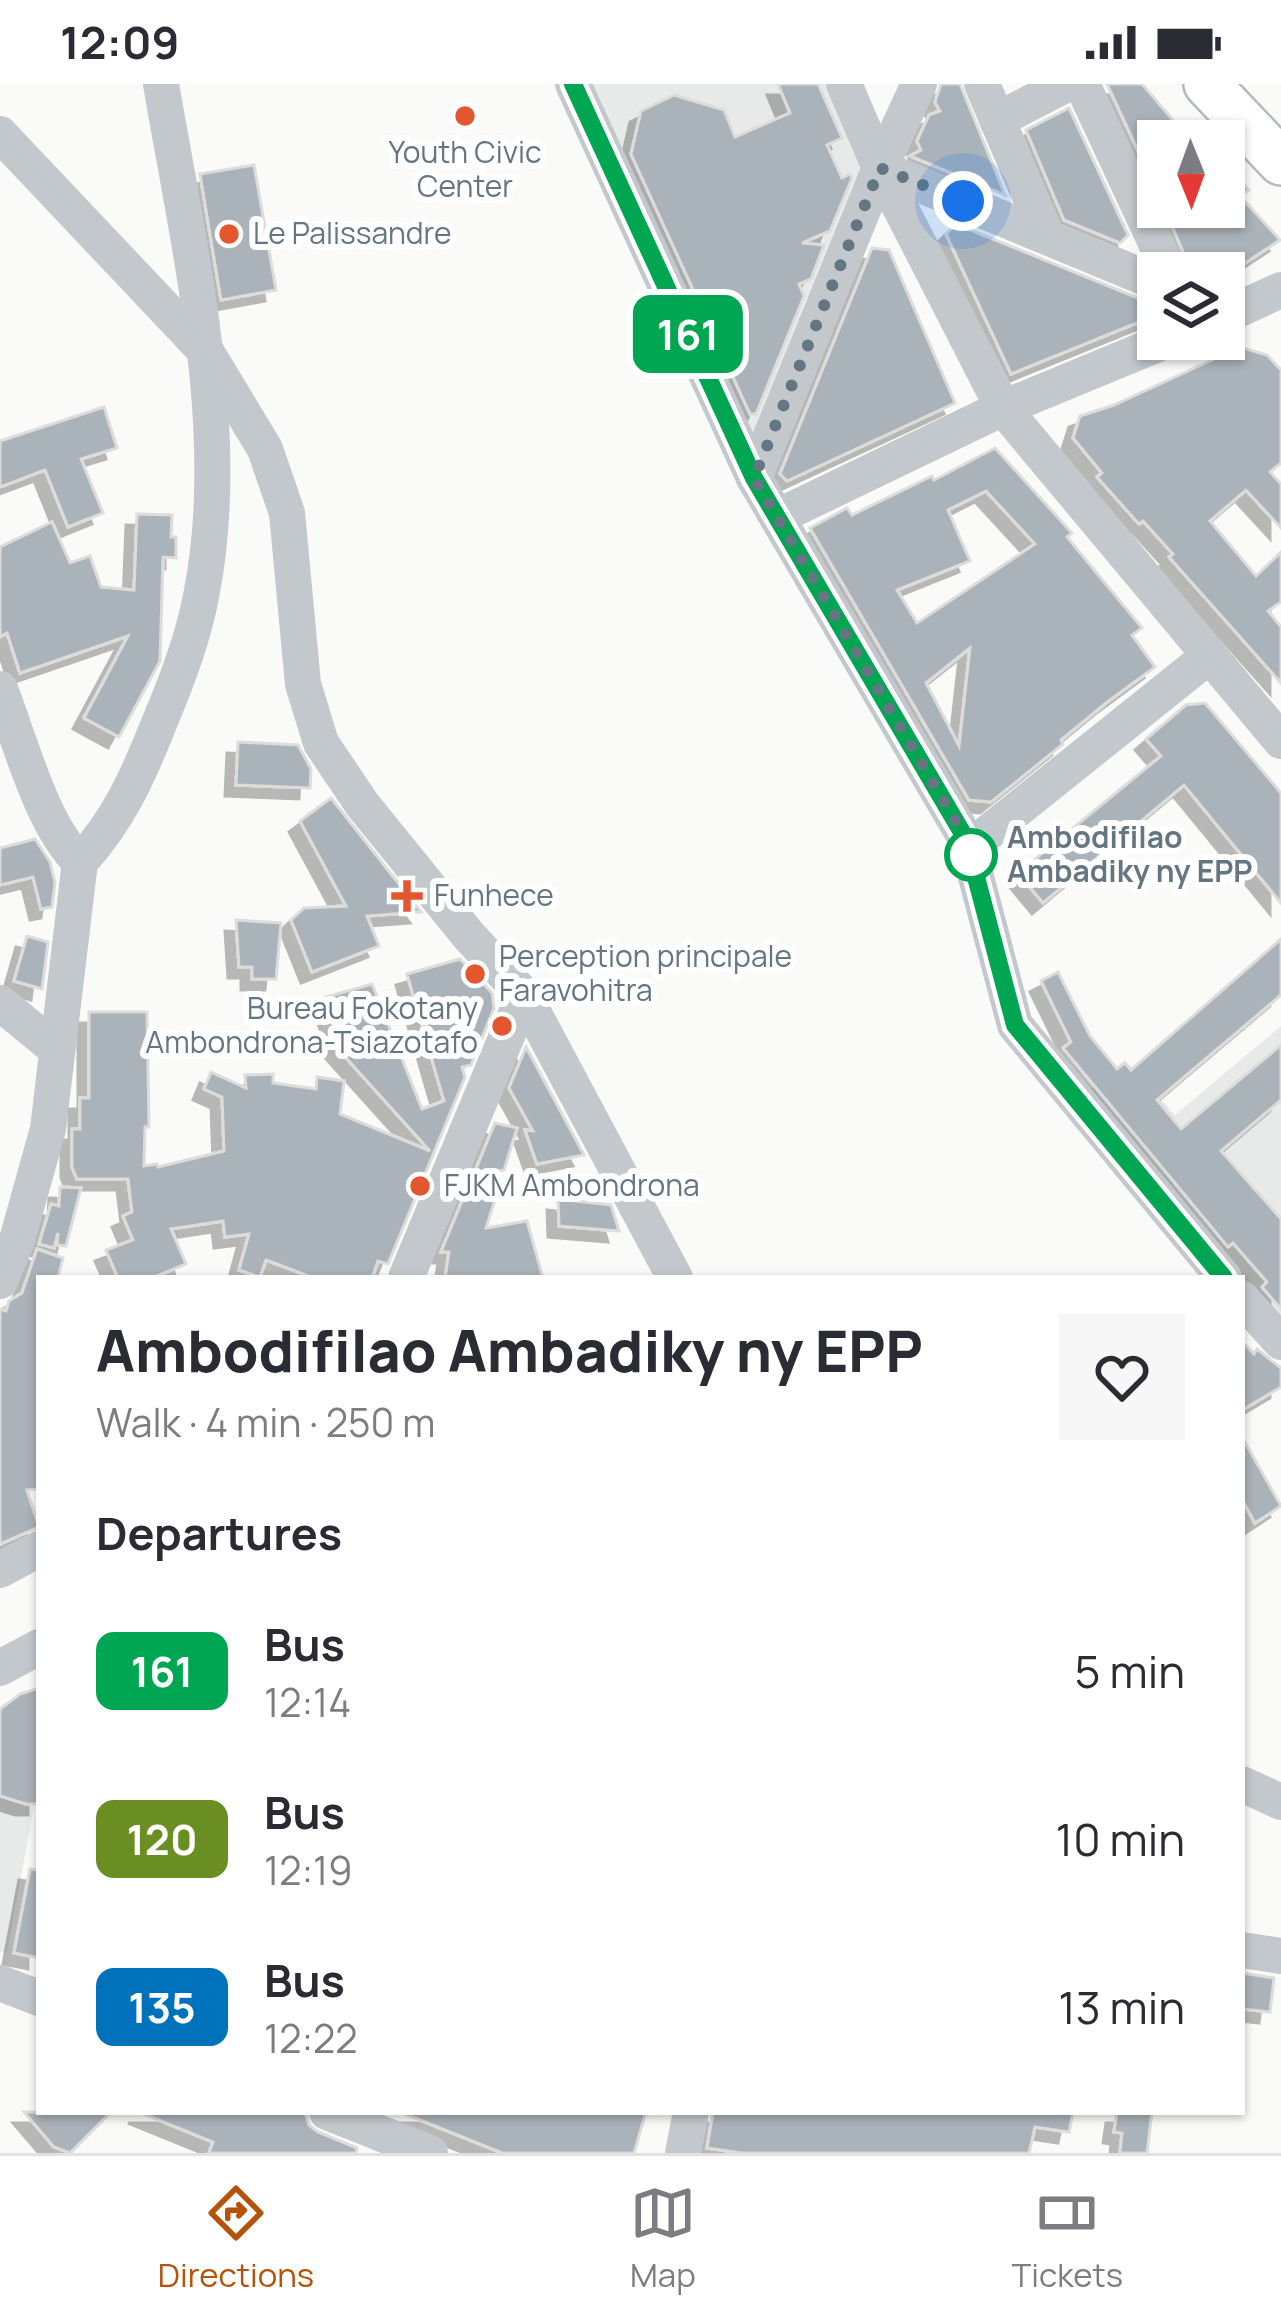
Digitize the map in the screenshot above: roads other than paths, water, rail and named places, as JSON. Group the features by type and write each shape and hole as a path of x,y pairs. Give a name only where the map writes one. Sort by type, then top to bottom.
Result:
{"main road":[{"path":"1219,97 1281,162"}],"street":[{"path":"0,1281 17,1240 48,1130 80,862 112,826 134,785 180,673 207,557 211,465 207,353 161,84"},
{"path":"573,84 754,478 969,848 1015,1025 1222,1275"},
{"path":"844,84 880,168 1003,408 1281,741"},
{"path":"754,478 880,168 920,84"},
{"path":"982,84 1046,234"},
{"path":"997,120 1067,84"},
{"path":"1082,84 1160,252"},
{"path":"0,134 207,353 266,449 284,496 303,684 321,743 362,804 469,936 524,995 673,1275"},
{"path":"880,168 1137,274"},
{"path":"1245,306 1281,290"},
{"path":"777,517 1003,408 1137,353"},
{"path":"969,848 1209,656"},
{"path":"0,689 46,815 58,839 80,862"},
{"path":"407,1275 524,995"},
{"path":"0,1003 55,1048"},
{"path":"1245,1302 1281,1342"},
{"path":"0,1570 36,1551"},
{"path":"0,1668 36,1649"},
{"path":"1245,1785 1281,1802"},
{"path":"1245,1950 1281,1956"},
{"path":"0,1983 36,1997"},
{"path":"335,2115 430,2153"},
{"path":"683,2153 690,2115"}],"place":[{"name":"Youth Civic Center","path":"465,116"},
{"name":"Le Palissandre","path":"229,234"},
{"name":"Ambodifilao Ambadiky ny EPP","path":"971,855"},
{"name":"Funhece","path":"407,896"},
{"name":"Perception principale Faravohitra","path":"475,974"},
{"name":"Bureau Fokotany Ambondrona-Tsiazotafo","path":"502,1026"},
{"name":"FJKM Ambondrona","path":"420,1186"}]}
